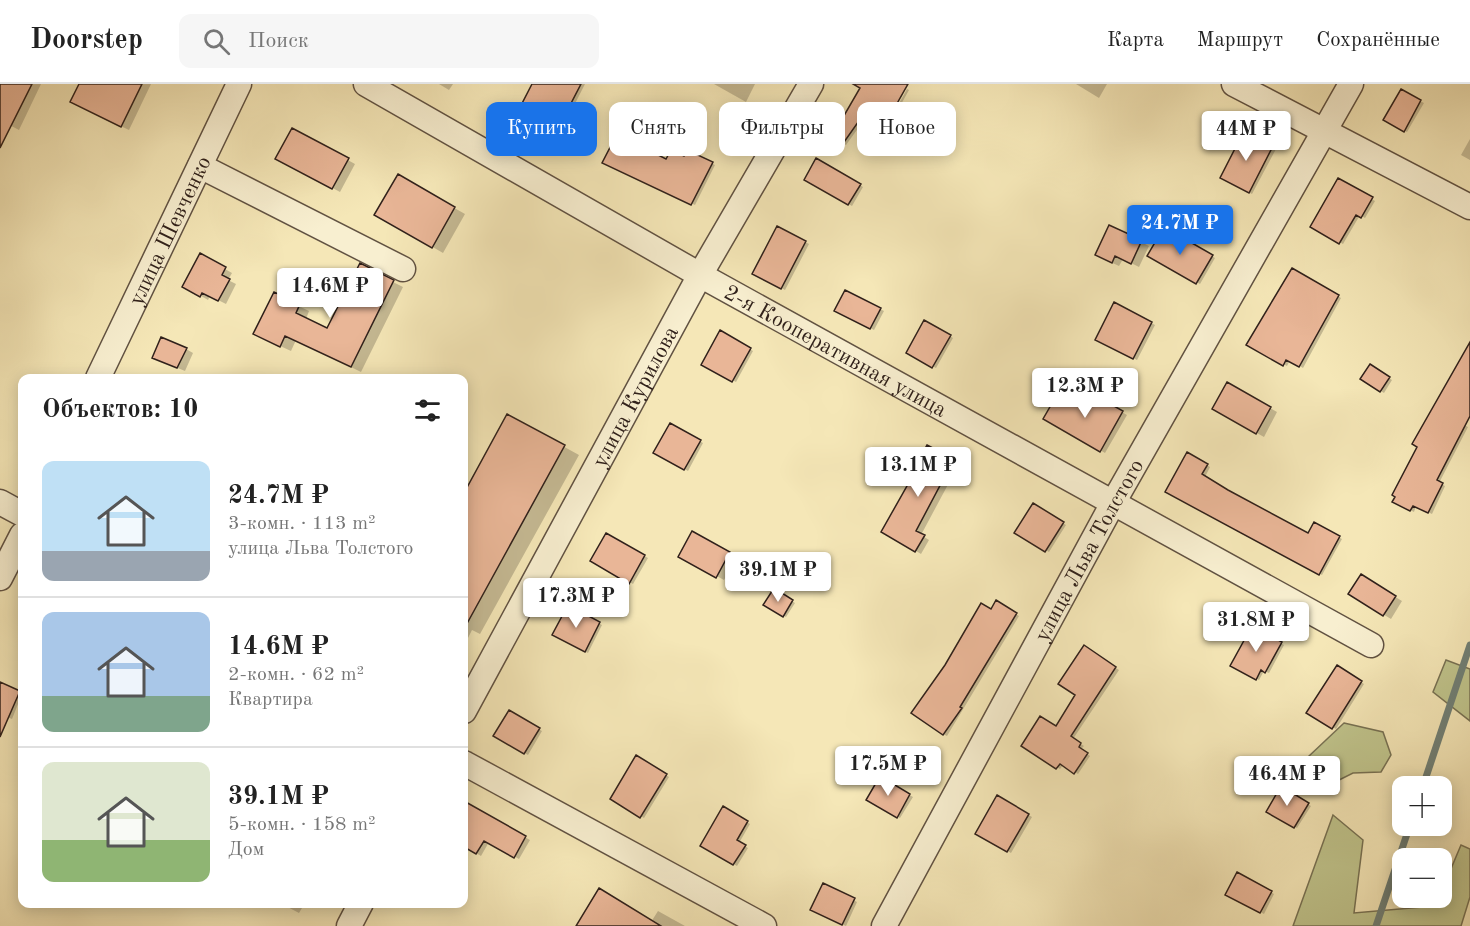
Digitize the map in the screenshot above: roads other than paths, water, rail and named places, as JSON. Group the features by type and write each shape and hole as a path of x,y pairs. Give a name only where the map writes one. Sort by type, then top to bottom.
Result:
{"street":[{"name":"улица Шевченко","path":"100,374 239,84"},
{"name":"2-я Кооперативная улица","path":"366,84 700,275 1371,645"},
{"name":"улица Курилова","path":"468,704 700,275 811,84"},
{"path":"1234,84 1470,207"},
{"name":"улица Льва Толстого","path":"884,926 1113,503 1351,84"},
{"path":"200,166 403,269"},
{"path":"0,502 18,512"},
{"path":"0,578 18,543"},
{"path":"468,765 764,926"},
{"path":"349,926 358,908"}],"waterway":[{"path":"1426,776 1470,645"},
{"path":"1376,926 1406,836"}]}
